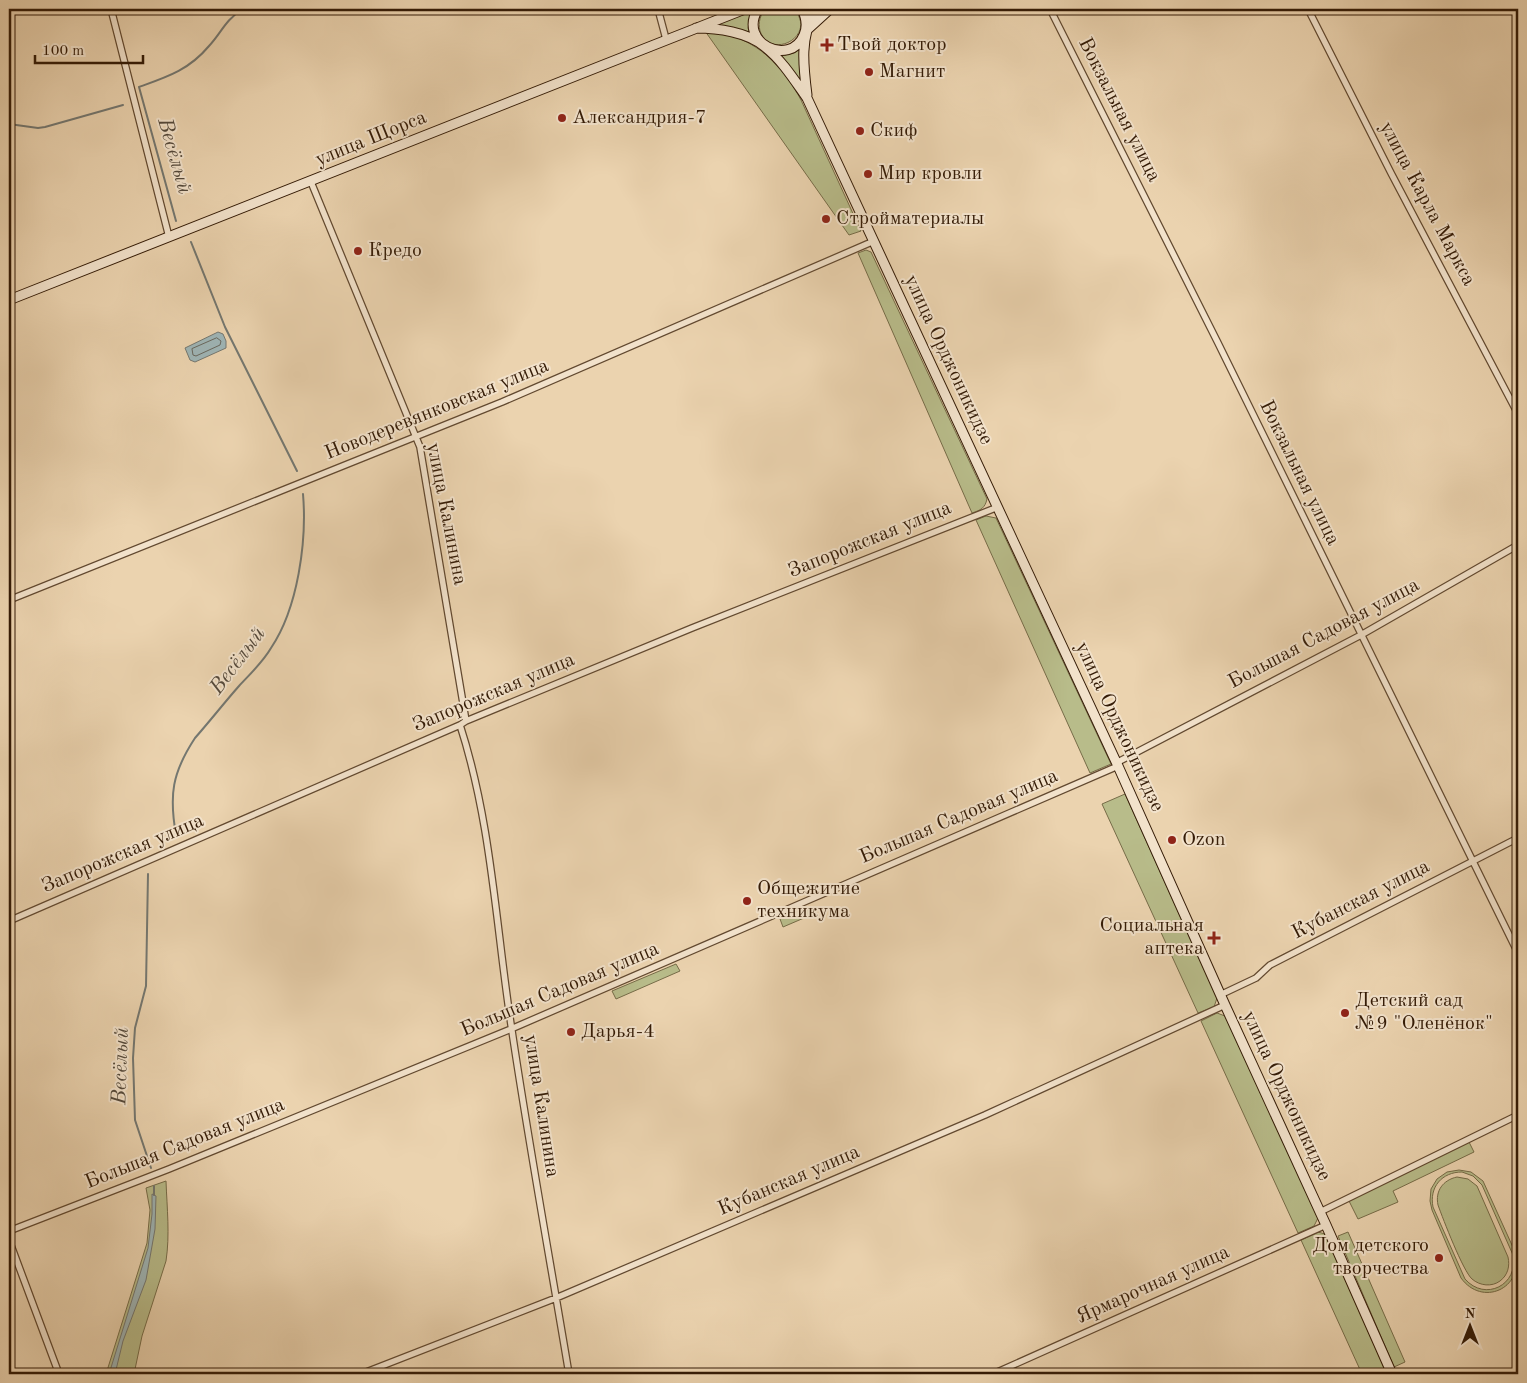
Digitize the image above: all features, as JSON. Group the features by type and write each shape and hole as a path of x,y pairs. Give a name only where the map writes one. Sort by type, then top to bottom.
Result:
{"main road":[{"name":"улица Щорса","path":"9,300 745,9"},
{"path":"758,9 754,17 756,37 787,71 807,98"},
{"path":"802,9 806,18 804,61 807,98"},
{"path":"696,28 726,30 779,51 791,48 800,42 815,9"},
{"path":"806,32 830,9"},
{"name":"улица Орджоникидзе","path":"807,98 1117,764 1392,1374"}],"street":[{"path":"111,9 169,237"},
{"path":"658,9 666,39"},
{"name":"Вокзальная улица","path":"1050,9 1218,343 1360,635 1518,952"},
{"name":"улица Карла Маркса","path":"1308,9 1518,414"},
{"name":"улица Калинина","path":"311,182 422,455 466,721"},
{"name":"Новодеревянковская улица","path":"9,600 502,402 874,241"},
{"name":"Запорожская улица","path":"9,921 466,721 692,628 998,507"},
{"name":"Большая Садовая улица","path":"9,1231 169,1169 511,1029 1117,764 1360,635 1518,545"},
{"name":"улица Калинина","path":"460,725 482,808 504,964 511,1029 569,1374"},
{"name":"Кубанская улица","path":"1220,996 1256,978 1270,965 1518,838"},
{"name":"Кубанская улица","path":"361,1374 556,1298 985,1115 1225,1005"},
{"path":"1320,1212 1518,1115"},
{"name":"Ярмарочная улица","path":"993,1374 1326,1225"},
{"path":"9,1240 59,1374"}],"green space":[{"path":"766,9 794,9 800,19 800,28 797,36 782,44 773,44 766,40 760,31 759,22"},
{"path":"751,11 748,28 751,37 734,28 716,25"},
{"path":"705,31 728,35 746,42 766,54 782,71 801,100 861,231 849,235"},
{"path":"800,48 801,84 780,56 794,53"},
{"path":"866,250 871,252 987,499 984,507 978,511 972,513 858,253"},
{"path":"986,516 996,518 1111,764 1090,773 976,520"},
{"path":"1125,794 1217,998 1214,1007 1198,1013 1102,804"},
{"path":"808,907 811,915 783,927 780,919"},
{"path":"676,964 680,971 616,999 612,991"},
{"path":"1217,1013 1225,1016 1318,1218 1314,1226 1298,1233 1201,1021"},
{"path":"1469,1142 1474,1152 1393,1191 1398,1202 1358,1219 1349,1201"},
{"path":"1459,1170 1471,1172 1483,1181 1516,1254 1517,1266 1513,1277 1507,1285 1499,1290 1479,1291 1470,1287 1461,1278 1432,1210 1430,1201 1431,1189 1437,1179 1447,1172","holes":["1462,1172 1473,1176 1482,1185 1513,1255 1511,1275 1499,1287 1491,1289 1473,1286 1465,1279 1433,1207 1432,1200 1435,1187 1443,1178"]},
{"path":"1452,1178 1468,1179 1477,1186 1508,1257 1507,1273 1503,1279 1493,1284 1479,1283 1468,1274 1438,1205 1437,1200 1441,1187"},
{"path":"166,1181 168,1231 166,1261 142,1336 134,1374 106,1374 147,1243 150,1210 146,1188"},
{"path":"1318,1232 1325,1234 1387,1374 1362,1374 1301,1240"},
{"path":"1348,1232 1405,1362 1394,1367 1338,1236"}],"water":[{"path":"218,332 223,334 226,348 195,362 190,360 185,348"},
{"path":"152,1194 156,1196 155,1229 146,1280 123,1341 115,1374 109,1374 148,1248"}],"waterway":[{"name":"Весёлый","path":"176,221 139,87 177,72 194,61 209,46 232,17 243,9"},
{"path":"9,124 38,128 45,127 123,105"},
{"name":"Весёлый","path":"191,242 225,327 297,471"},
{"name":"Весёлый","path":"176,835 173,796 174,785 181,762 195,738 268,653 288,614 299,574 302,553 303,494"},
{"name":"Весёлый","path":"148,874 146,986 135,1028 133,1058 135,1120 151,1168"},
{"name":"Весёлый","path":"154,1186 154,1195"}],"place":[{"name":"Твой доктор","path":"827,45"},
{"name":"Магнит","path":"869,72"},
{"name":"Александрия-7","path":"562,118"},
{"name":"Скиф","path":"860,131"},
{"name":"Мир кровли","path":"868,174"},
{"name":"Стройматериалы","path":"826,219"},
{"name":"Кредо","path":"358,251"},
{"name":"Ozon","path":"1172,840"},
{"name":"Общежитие техникума","path":"747,901"},
{"name":"Социальная аптека","path":"1214,938"},
{"name":"Детский сад №9 \"Оленёнок\"","path":"1345,1013"},
{"name":"Дарья-4","path":"571,1032"},
{"name":"Дом детского творчества","path":"1439,1258"}]}
